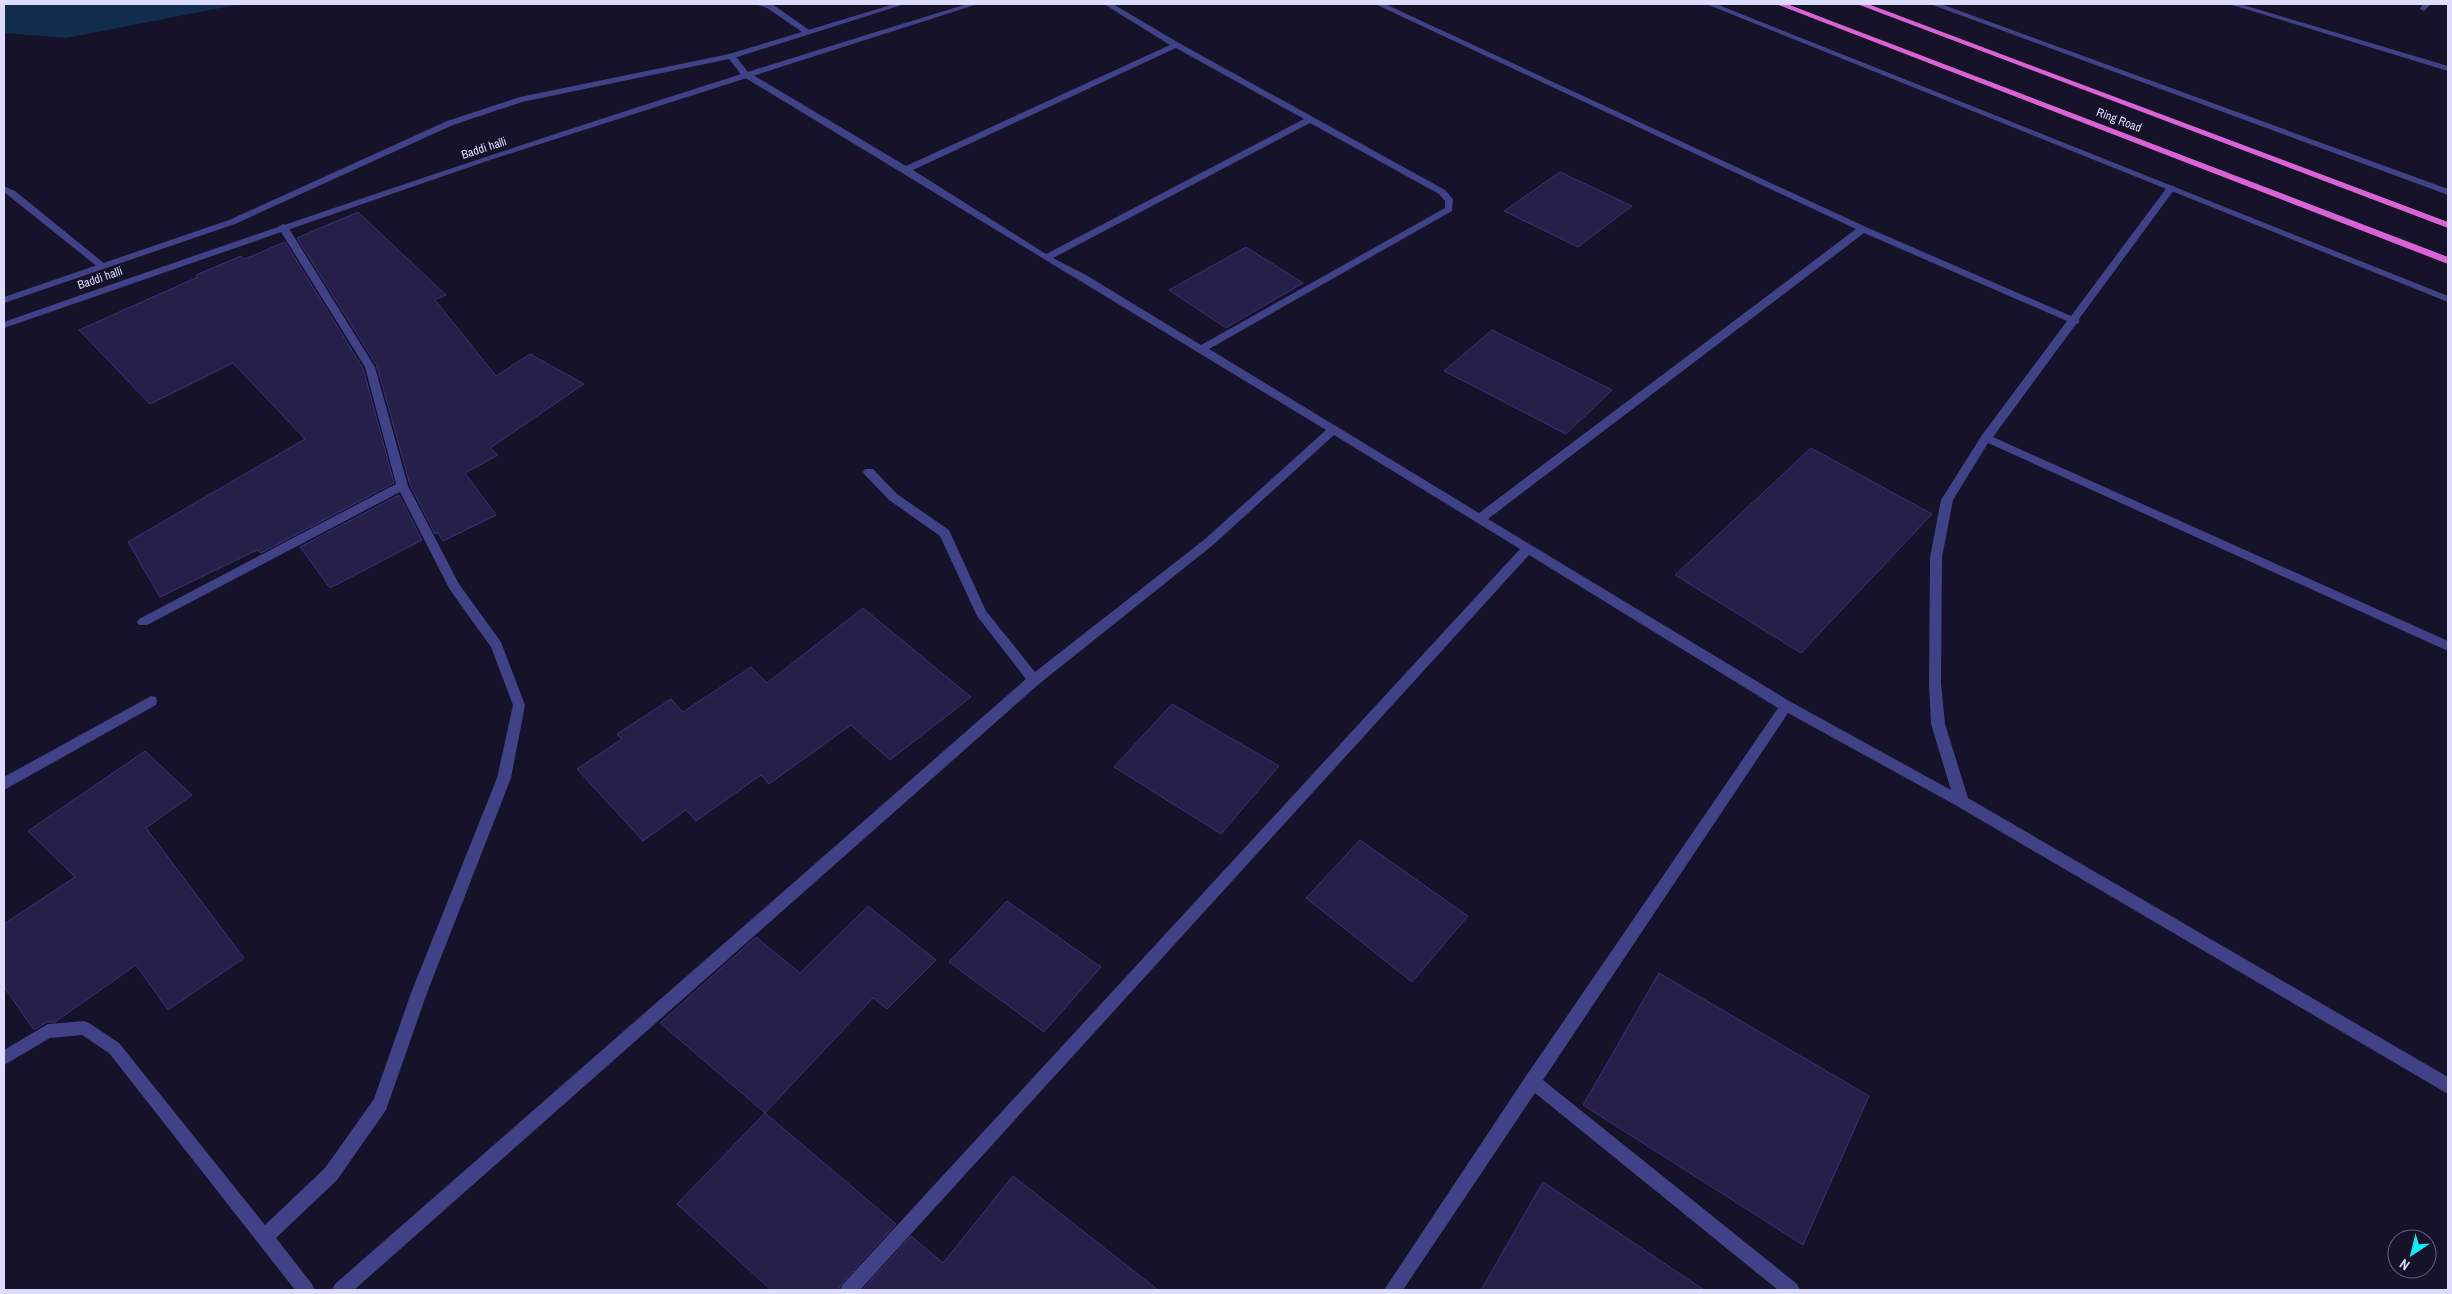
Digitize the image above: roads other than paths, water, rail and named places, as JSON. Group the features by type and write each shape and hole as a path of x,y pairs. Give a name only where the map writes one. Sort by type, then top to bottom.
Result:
{"highway":[{"name":"Ring Road","path":"1780,4 2448,261"},
{"name":"Ring Road","path":"1861,4 2448,225"}],"street":[{"path":"759,4 768,6 808,32"},
{"path":"4,300 232,222 404,143 490,109 520,100 731,56 901,4"},
{"name":"Baddi halli","path":"4,325 284,227 745,74 974,4"},
{"path":"1108,4 1176,45 1442,192 1450,201 1449,209 1201,349"},
{"path":"1379,4 1863,229 2075,321"},
{"path":"1710,4 2448,299"},
{"path":"1934,4 2448,192"},
{"path":"2233,4 2448,69"},
{"path":"906,170 1176,45"},
{"path":"731,56 745,74 906,170 1046,258 1082,277 1201,349 1786,706 1962,802 2448,1086"},
{"path":"1046,258 1311,119"},
{"path":"1962,802 1938,724 1935,683 1936,558 1947,500 1986,438 2075,321 2171,188"},
{"path":"4,190 12,193 102,266"},
{"path":"265,1237 331,1174 380,1104 419,993 504,778 519,705 497,645 454,587 402,486 370,367 284,227"},
{"path":"1480,519 1863,229"},
{"path":"340,1290 1034,680 1209,542 1334,430"},
{"path":"1986,438 2448,646"},
{"path":"869,472 892,497 945,533 981,613 1034,680"},
{"path":"143,622 402,486"},
{"path":"849,1290 1528,548"},
{"path":"4,784 151,701"},
{"path":"1393,1290 1786,706"},
{"path":"4,1058 48,1031 84,1028 114,1048 306,1290"},
{"path":"1532,1081 1791,1290"}],"water":[{"path":"4,4 241,4 66,38 4,33"}]}
